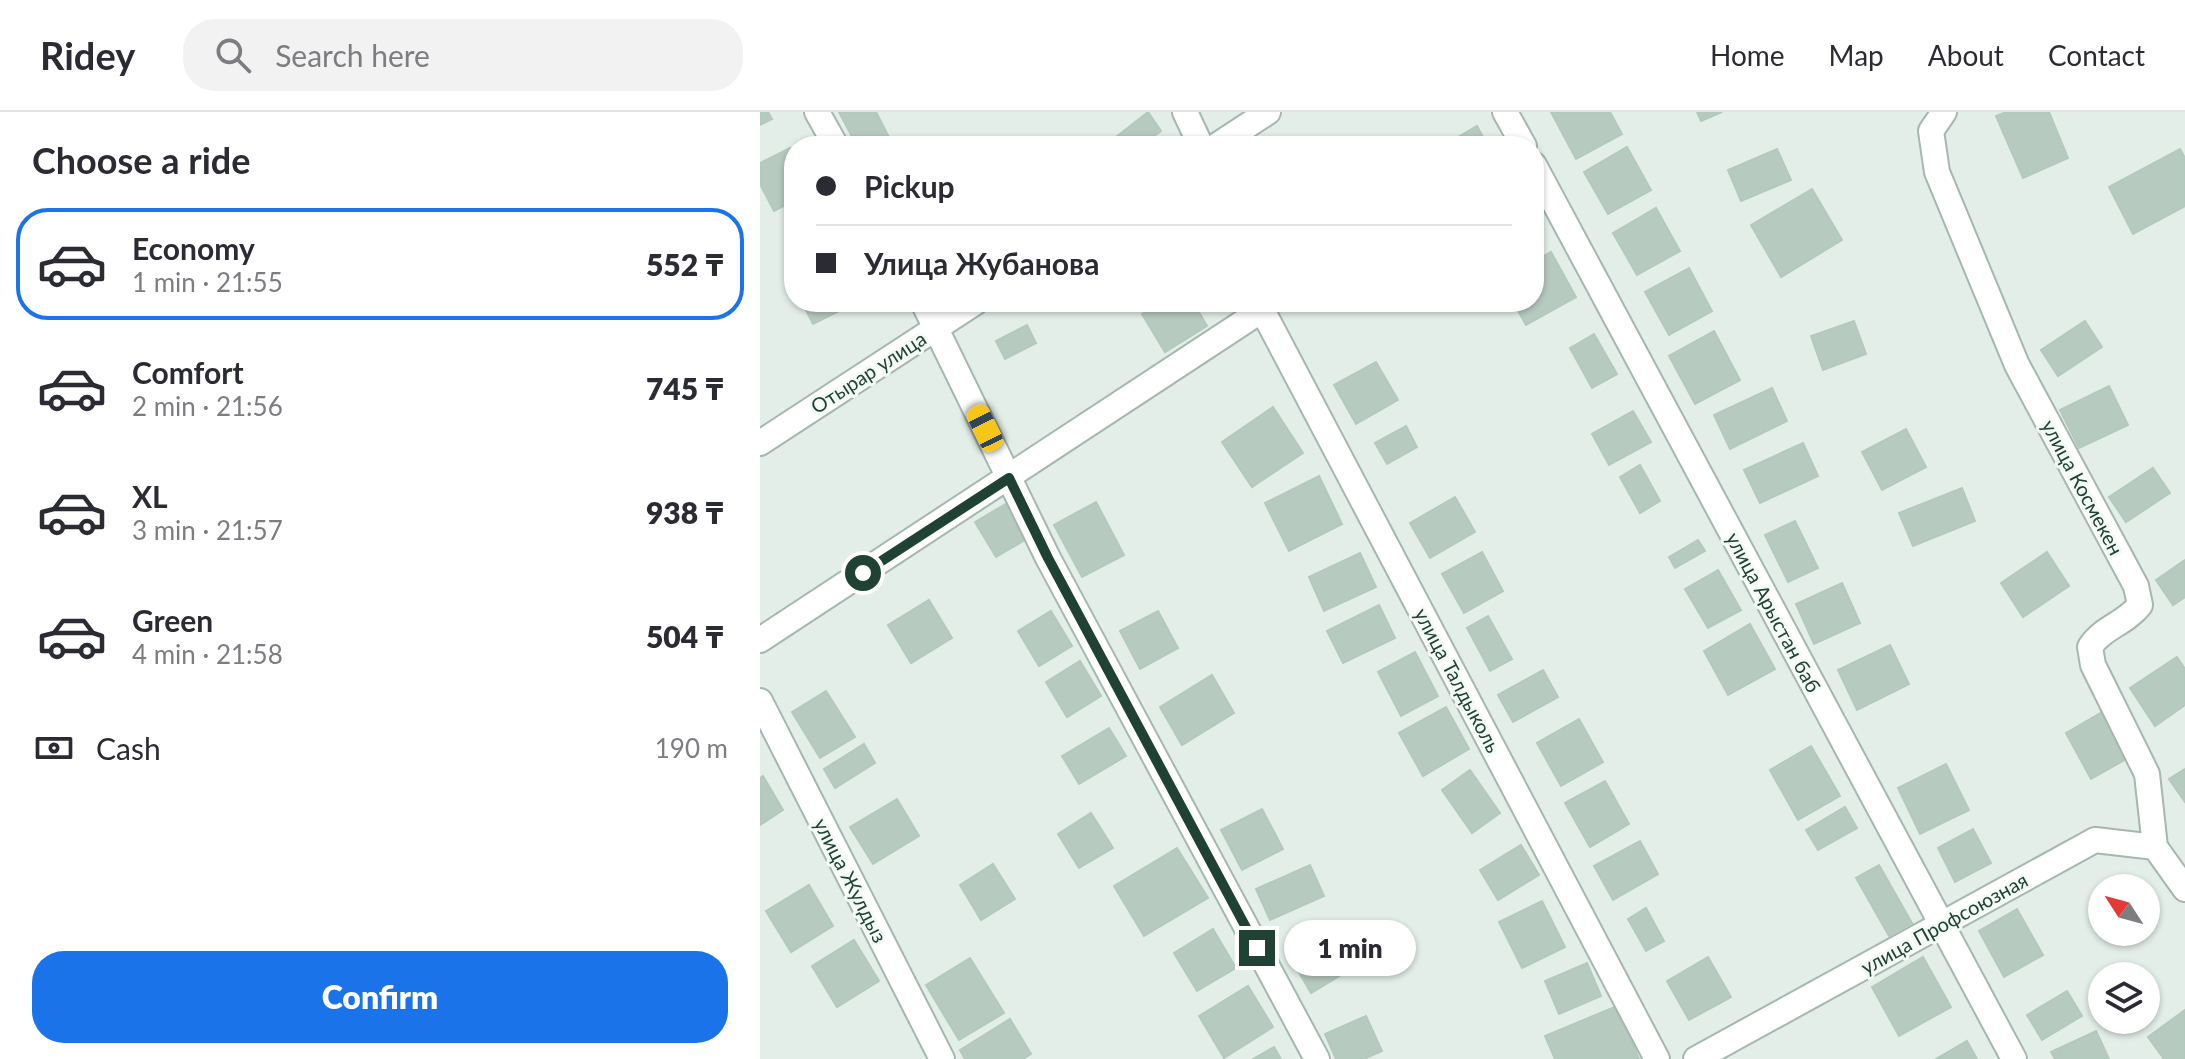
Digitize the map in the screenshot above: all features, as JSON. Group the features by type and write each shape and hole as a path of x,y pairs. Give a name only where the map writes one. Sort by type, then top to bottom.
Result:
{"street":[{"path":"817,112 830,136"},
{"path":"1185,112 1196,136"},
{"path":"1231,136 1268,112"},
{"path":"1505,112 1518,136"},
{"name":"улица Космекен","path":"1944,112 1931,131 1937,172 2017,365 2136,586 2140,605 2135,612 2130,618 2100,633 2090,647 2093,665 2147,774 2155,847"},
{"name":"улица Арыстан баб","path":"1544,184 2014,1059"},
{"path":"929,312 1048,558 1317,1059"},
{"name":"Отырар улица","path":"760,443 960,312"},
{"path":"760,640 1009,478 1251,312"},
{"name":"улица Талдыколь","path":"1263,312 1657,1059"},
{"name":"улица Жулдыз","path":"760,701 942,1059"},
{"name":"улица Профсоюзная","path":"1696,1059 2095,840 2155,847"},
{"path":"2155,847 2185,889"}],"building":[{"path":"760,112 768,112 772,119 760,125"},
{"path":"839,112 876,112 888,136 852,136"},
{"path":"1148,112 1161,131 1154,136 1117,136"},
{"path":"1551,112 1610,112 1622,134 1576,159"},
{"path":"1697,112 1722,112 1701,121"},
{"path":"2006,112 2049,112 2068,158 2023,178 1996,116"},
{"path":"1477,126 1482,136 1460,136"},
{"path":"1627,147 1651,190 1608,214 1584,172"},
{"path":"1777,149 1791,180 1741,201 1728,170"},
{"path":"2180,149 2185,158 2185,206 2133,234 2109,187"},
{"path":"784,151 784,206 774,211 760,184 760,163"},
{"path":"1812,189 1842,240 1781,277 1751,225"},
{"path":"1656,208 1680,251 1637,275 1613,233"},
{"path":"1551,252 1576,297 1526,325 1519,312 1544,312 1544,256"},
{"path":"1689,268 1712,311 1669,335 1645,292"},
{"path":"807,312 837,312 813,324"},
{"path":"1199,312 1207,326 1165,352 1142,314"},
{"path":"1854,321 1866,354 1823,370 1811,336"},
{"path":"2085,321 2102,347 2058,376 2041,350"},
{"path":"1027,325 1036,343 1005,359 996,341"},
{"path":"1714,331 1740,380 1695,404 1669,356"},
{"path":"1594,334 1617,374 1592,388 1570,348"},
{"path":"1376,362 1398,400 1356,424 1334,385"},
{"path":"2109,386 2128,425 2079,448 2060,410"},
{"path":"1772,388 1787,421 1730,449 1714,415"},
{"path":"1273,407 1303,453 1252,487 1222,442"},
{"path":"1633,411 1651,442 1609,465 1592,434"},
{"path":"1406,426 1417,447 1387,464 1375,443"},
{"path":"1906,429 1926,467 1882,490 1862,452"},
{"path":"1803,443 1818,476 1760,503 1744,470"},
{"path":"1640,465 1660,501 1640,513 1620,477"},
{"path":"2153,468 2170,493 2126,522 2109,497"},
{"path":"1319,476 1342,524 1289,551 1265,503"},
{"path":"1962,488 1975,521 1913,546 1899,513"},
{"path":"1455,497 1475,532 1430,558 1410,523"},
{"path":"1009,502 1030,537 996,557 975,522"},
{"path":"1096,502 1124,555 1082,577 1054,525"},
{"path":"1795,521 1818,568 1788,582 1765,535"},
{"path":"1698,540 1705,551 1675,568 1669,557"},
{"path":"1482,552 1503,591 1464,613 1442,574"},
{"path":"2047,552 2069,586 2023,617 2001,583"},
{"path":"1360,553 1376,587 1324,611 1309,577"},
{"path":"2185,560 2185,597 2173,605 2156,580"},
{"path":"1718,570 1741,610 1708,628 1685,589"},
{"path":"1842,583 1860,623 1814,644 1796,604"},
{"path":"929,600 952,638 911,663 888,625"},
{"path":"1379,605 1395,638 1343,663 1327,631"},
{"path":"1051,611 1072,646 1039,666 1018,631"},
{"path":"1158,611 1178,648 1140,669 1120,631"},
{"path":"1488,616 1512,659 1490,671 1467,628"},
{"path":"1750,624 1775,669 1728,695 1704,651"},
{"path":"1890,645 1909,684 1857,710 1838,670"},
{"path":"1415,652 1438,696 1401,716 1378,672"},
{"path":"2177,657 2185,669 2185,705 2155,726 2130,688"},
{"path":"1080,661 1101,696 1067,717 1046,682"},
{"path":"1543,670 1558,697 1513,722 1498,695"},
{"path":"1212,675 1234,713 1182,745 1160,707"},
{"path":"826,691 855,737 820,758 792,712"},
{"path":"1446,707 1469,749 1423,776 1399,733"},
{"path":"2102,712 2128,758 2091,779 2066,733"},
{"path":"1579,719 1603,762 1561,786 1537,743"},
{"path":"1109,728 1126,756 1079,784 1062,756"},
{"path":"864,744 875,763 835,788 824,769"},
{"path":"1811,746 1840,796 1798,820 1770,770"},
{"path":"1946,764 1969,810 1920,834 1898,788"},
{"path":"2185,769 2185,802 2169,779"},
{"path":"1470,770 1500,813 1472,833 1442,790"},
{"path":"763,776 783,810 760,825 760,778"},
{"path":"1605,781 1629,824 1590,847 1565,803"},
{"path":"897,799 919,836 873,864 850,827"},
{"path":"1845,807 1857,828 1818,850 1806,830"},
{"path":"1262,809 1283,849 1242,870 1221,830"},
{"path":"1091,813 1113,848 1079,868 1058,834"},
{"path":"1973,829 1991,863 1955,882 1938,848"},
{"path":"1640,841 1658,874 1613,900 1594,866"},
{"path":"1521,845 1539,875 1498,900 1480,870"},
{"path":"1177,848 1208,898 1144,936 1114,886"},
{"path":"993,864 1015,899 981,920 960,885"},
{"path":"1310,865 1324,896 1270,920 1256,889"},
{"path":"1879,865 1912,923 1889,936 1856,878"},
{"path":"809,885 833,926 791,952 766,911"},
{"path":"1542,901 1565,947 1522,968 1499,922"},
{"path":"1646,908 1664,941 1646,951 1628,919"},
{"path":"2017,909 2043,955 2004,977 1979,931"},
{"path":"1321,928 1346,972 1311,993 1285,948"},
{"path":"1213,929 1236,968 1197,991 1174,953"},
{"path":"854,940 879,981 837,1007 812,966"},
{"path":"1708,957 1731,997 1689,1020 1667,981"},
{"path":"1923,957 1951,1007 1899,1036 1872,987"},
{"path":"970,958 1004,1013 959,1040 926,985"},
{"path":"1587,963 1601,996 1559,1014 1545,981"},
{"path":"1248,986 1273,1027 1224,1058 1199,1016"},
{"path":"2067,991 2082,1016 2042,1040 2027,1015"},
{"path":"1617,1006 1639,1059 1555,1059 1545,1036"},
{"path":"2185,1010 2185,1059 2164,1059 2148,1037 2160,1034 2160,1028"},
{"path":"1366,1016 1382,1051 1364,1059 1336,1059 1325,1034"},
{"path":"1010,1019 1031,1054 1023,1059 965,1059 960,1050"},
{"path":"2090,1034 2097,1034 2109,1059 2055,1059 2051,1052"},
{"path":"1967,1041 1977,1059 1936,1059"},
{"path":"1274,1047 1281,1059 1253,1059"}],"route":[{"path":"863,573 1009,478 1048,558 1257,948"}]}
